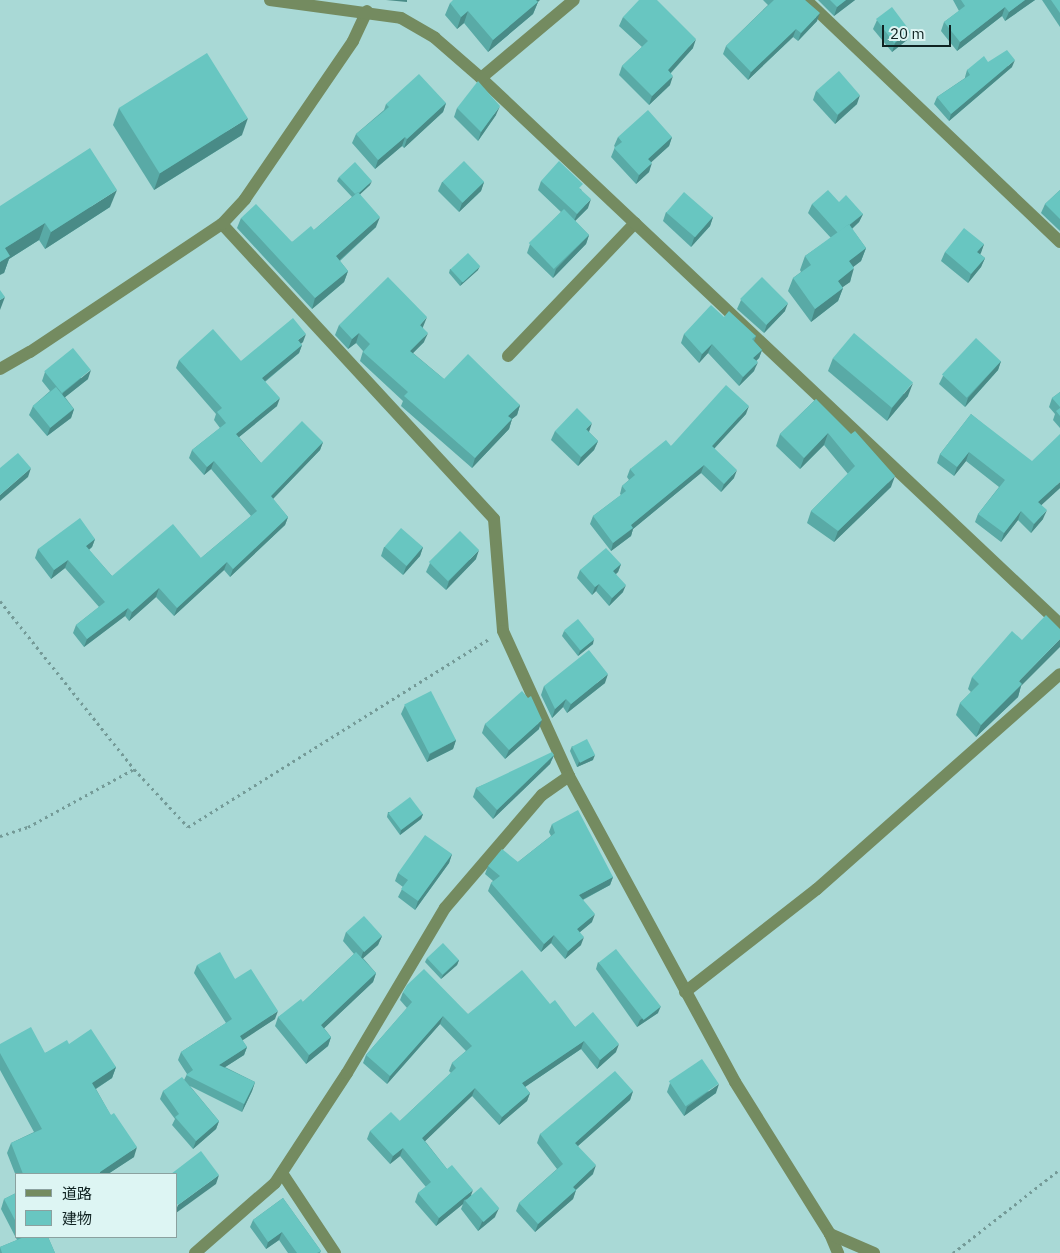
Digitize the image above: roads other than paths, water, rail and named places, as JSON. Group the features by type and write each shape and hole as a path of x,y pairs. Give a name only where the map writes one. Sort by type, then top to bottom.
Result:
{"street":[{"path":"270,0 367,11 401,18 434,38 481,78 1060,624"},
{"path":"481,78 574,0"},
{"path":"806,0 1060,242"},
{"path":"0,368 30,352 222,224 245,199 336,65 367,11"},
{"path":"508,356 634,223"},
{"path":"222,224 494,519 502,630 569,776 735,1082 830,1234 838,1253"},
{"path":"685,992 817,889 1060,674"},
{"path":"195,1253 275,1183 445,908 542,795 569,776"},
{"path":"282,1173 335,1253"},
{"path":"830,1234 874,1253"}]}
